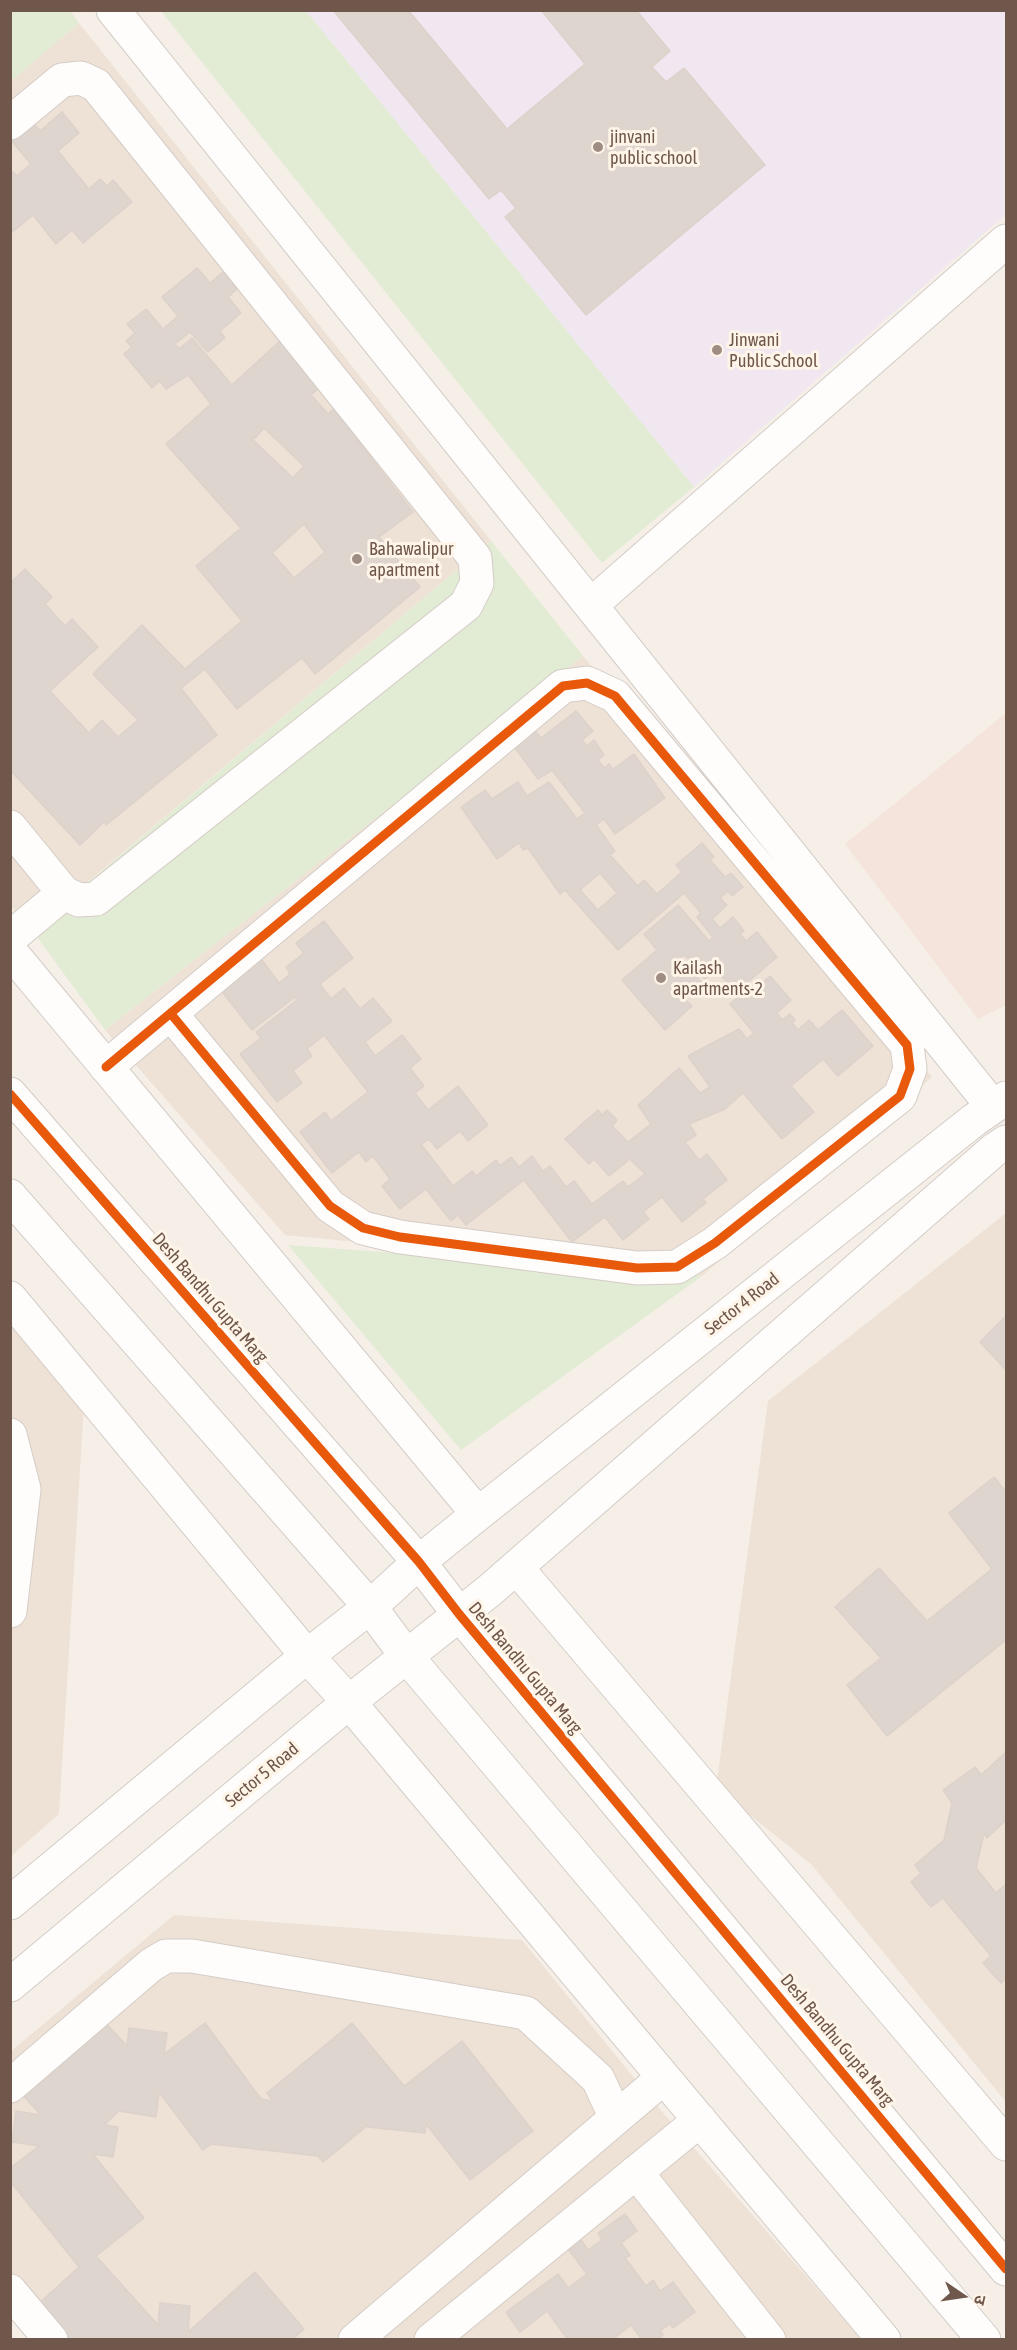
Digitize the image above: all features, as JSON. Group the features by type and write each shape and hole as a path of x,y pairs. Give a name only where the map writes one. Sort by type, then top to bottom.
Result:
{"street":[{"path":"113,10 591,605 1000,1102"},
{"path":"10,123 62,80 81,78 96,85 475,558 477,584 466,605 96,899 79,900 64,893 10,827"},
{"path":"591,605 1006,241"},
{"path":"106,1067 562,686 587,683 615,696 908,1045 910,1069 900,1096 715,1242 677,1267 638,1268 400,1237 363,1228 330,1206 171,1014"},
{"path":"10,1903 307,1656 370,1607 418,1562 478,1514 13,956 64,893"},
{"name":"Desh Bandhu Gupta Marg","path":"10,1094 418,1562 1006,2269"},
{"name":"Sector 4 Road","path":"478,1514 1000,1102"},
{"path":"1006,1142 994,1150 516,1567 1006,2144"},
{"path":"10,1196 370,1607 408,1658 984,2340"},
{"path":"10,1298 307,1656 349,1702 884,2340"},
{"path":"10,1435 24,1489 10,1611"},
{"name":"Sector 5 Road","path":"10,1985 349,1702 408,1658 516,1567"},
{"path":"10,2086 151,1965 166,1956 192,1956 526,2013 598,2079 616,2118"},
{"path":"355,2340 663,2078"},
{"path":"431,2340 700,2120"},
{"path":"636,2172 769,2340"},
{"path":"10,2290 51,2340"}],"shaded area":[{"name":"Jinwani Public School","path":"306,11 1006,11 1006,214 694,487"},
{"path":"79,23 491,541 31,930 10,905 10,81"},
{"path":"583,656 932,1077 702,1276 285,1235 105,1030"},
{"path":"1006,713 1006,1005 978,1019 845,844"},
{"path":"1006,1213 1006,2102 811,1864 716,1788 768,1401"},
{"path":"10,1310 84,1404 59,1814 11,1856"},
{"path":"174,1915 522,1940 652,2100 861,2339 28,2339 11,2319 10,2052"}],"green space":[{"path":"11,10 70,11 79,23 11,81"},
{"path":"161,11 306,11 694,487 602,563"},
{"path":"491,541 583,656 105,1030 32,930"},
{"path":"288,1245 702,1276 461,1450"}],"building":[{"name":"jinvani public school","path":"333,10 408,10 507,129 585,64 541,10 636,10 670,51 652,67 666,82 684,68 765,165 586,315 505,217 516,208 501,190 489,199"},
{"path":"62,112 79,133 58,151 89,189 100,179 107,186 113,180 132,202 83,243 72,230 56,244 33,215 10,234 10,174 13,172 17,176 31,164 10,139 10,134 30,119 40,131"},
{"name":"Bahawalipur apartment","path":"197,268 210,283 223,272 237,289 228,297 241,313 220,331 225,338 208,352 190,332 175,344 179,349 192,338 232,385 280,341 321,386 311,395 328,414 338,405 363,434 357,440 413,512 379,537 420,587 315,674 302,658 237,709 205,669 181,688 217,735 106,825 105,821 80,845 10,770 10,583 25,569 52,597 45,604 65,626 72,619 98,647 50,691 89,733 102,720 118,737 138,720 93,674 142,625 185,669 242,621 196,566 241,528 166,444 211,404 188,375 166,389 160,381 152,388 124,354 132,347 126,341 135,333 127,324 146,309 163,329 178,316 162,297","holes":["264,428 304,466 293,478 253,440","304,524 325,552 294,578 272,553"]},
{"name":"Kailash apartments-2","path":"576,711 593,731 582,740 587,746 594,740 604,755 598,760 604,768 609,764 613,769 634,754 665,798 615,834 604,819 596,825 615,851 610,855 638,886 644,880 657,894 682,872 676,865 702,843 714,857 710,860 725,877 731,873 743,887 732,896 728,891 720,898 727,905 712,919 720,928 733,917 744,931 740,934 746,941 757,932 777,957 748,982 755,989 770,976 791,1000 777,1013 782,1020 790,1014 795,1020 792,1023 798,1030 809,1020 818,1030 842,1010 873,1046 838,1076 823,1059 791,1086 814,1112 782,1139 743,1093 725,1109 689,1124 696,1135 685,1142 699,1160 707,1154 727,1180 703,1199 706,1203 682,1222 662,1197 643,1212 649,1219 623,1240 605,1217 572,1242 524,1180 466,1225 458,1215 451,1221 426,1189 400,1209 382,1186 390,1179 373,1156 366,1162 359,1152 332,1173 300,1132 325,1112 331,1121 368,1092 324,1035 307,1049 312,1056 293,1071 302,1083 277,1102 240,1054 261,1038 256,1032 297,1000 295,997 252,1030 220,989 256,952 279,983 290,974 286,967 304,953 296,943 324,921 353,958 320,984 331,999 344,988 360,1009 373,998 392,1021 365,1042 375,1056 402,1035 421,1059 410,1068 424,1086 415,1093 428,1110 458,1086 488,1125 468,1141 460,1131 437,1149 429,1139 421,1144 453,1186 472,1171 476,1176 496,1160 500,1166 511,1157 519,1167 532,1156 543,1171 550,1166 566,1187 574,1181 592,1204 623,1181 628,1187 645,1174 630,1159 609,1176 594,1159 589,1164 565,1139 598,1110 602,1115 607,1110 617,1120 612,1126 628,1142 651,1124 638,1105 679,1068 700,1093 710,1087 688,1056 739,1029 747,1039 754,1033 730,1004 739,996 716,970 705,979 685,955 680,958 704,985 695,994 691,990 683,997 692,1006 665,1030 622,980 657,950 644,934 678,905 709,941 713,937 697,917 701,913 684,893 618,950 565,890 560,894 528,848 523,850 519,843 497,859 461,807 485,790 492,799 518,782 527,796 549,782 577,819 585,813 552,770 538,779 513,745 533,728 541,738","holes":["600,873 617,893 598,910 580,890"]},
{"path":"1006,1316 1006,1370 980,1342"},
{"path":"994,1477 1006,1492 1006,1640 887,1736 847,1685 881,1658 835,1607 879,1568 927,1621 992,1569 949,1513"},
{"path":"1006,1752 1006,1820 987,1838 984,1833 976,1868 996,1893 1006,1884 1006,1978 1001,1983 983,1963 991,1956 943,1898 931,1907 911,1882 921,1873 915,1865 944,1840 952,1803 943,1790 975,1767 981,1775"},
{"path":"99,2016 127,2046 129,2028 167,2033 164,2054 205,2023 261,2099 273,2101 267,2093 352,2023 404,2086 462,2041 533,2131 470,2180 426,2124 425,2133 368,2127 368,2125 323,2162 318,2156 211,2144 203,2150 159,2092 156,2117 119,2111 104,2125 118,2127 113,2157 93,2154 144,2218 96,2256 158,2325 160,2303 190,2306 188,2332 255,2272 304,2329 292,2340 66,2340 36,2306 79,2267 10,2181 10,2168 39,2146 12,2142 16,2111 41,2115 19,2091"},
{"path":"625,2214 637,2231 621,2243 630,2255 625,2258 646,2286 653,2280 660,2291 673,2282 695,2312 673,2328 670,2324 660,2331 663,2335 657,2340 642,2340 631,2325 612,2340 568,2340 547,2311 520,2332 506,2312 558,2274 568,2288 587,2274 569,2250 581,2240 588,2250 602,2240 598,2233"}],"cycle path":[{"path":"106,1067 563,686 587,683 615,696 907,1045 910,1069 900,1096 715,1243 677,1267 637,1268 400,1237 363,1228 330,1206 171,1014"},
{"path":"10,1094 419,1562 459,1614 1006,2269"}],"place":[{"name":"jinvani public school","path":"598,147"},
{"name":"Jinwani Public School","path":"717,350"},
{"name":"Bahawalipur apartment","path":"357,559"},
{"name":"Kailash apartments-2","path":"661,978"}]}
